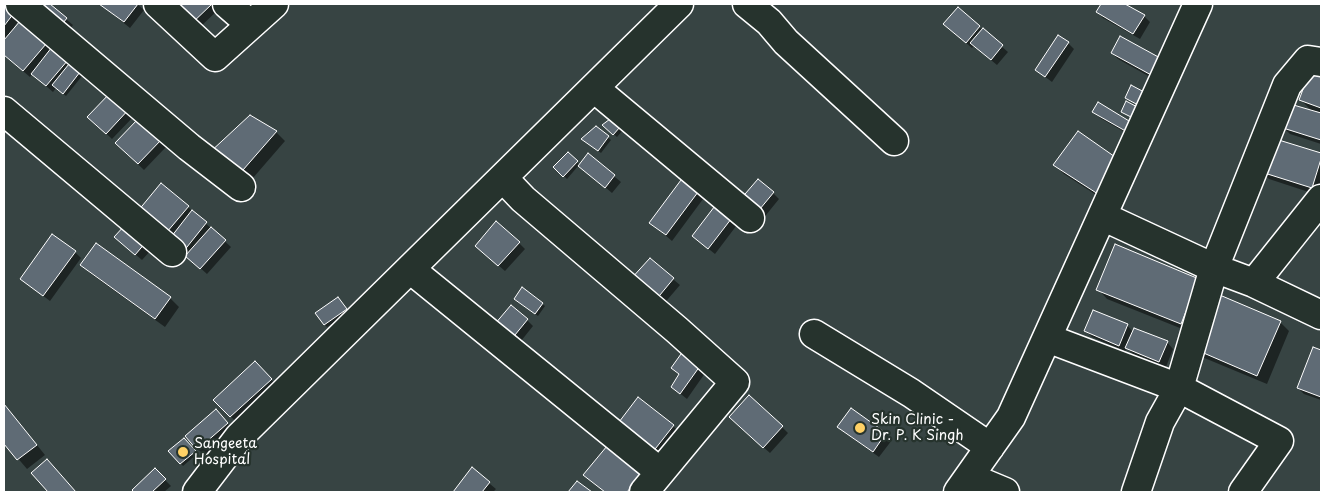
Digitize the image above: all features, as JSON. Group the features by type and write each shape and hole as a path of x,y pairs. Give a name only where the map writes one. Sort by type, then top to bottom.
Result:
{"street":[{"path":"20,4 189,147 241,187"},
{"path":"158,4 215,57 274,4"},
{"path":"227,4 250,24"},
{"path":"198,492 239,437 679,4"},
{"path":"747,4 769,22 786,42 894,141"},
{"path":"1005,492 964,485 1011,417 1198,4"},
{"path":"1136,492 1160,422 1179,388 1214,268 1287,85 1308,60 1321,62"},
{"path":"594,88 750,218"},
{"path":"4,111 172,252"},
{"path":"410,269 652,482 735,382 678,330 523,199 503,178"},
{"path":"1254,283 1321,199"},
{"path":"1102,216 1214,268 1254,283 1321,315"},
{"path":"814,334 911,393 990,447"},
{"path":"1047,338 1179,388 1279,441 1243,492"}],"building":[{"path":"4,4 10,4 17,9 4,26"},
{"path":"34,4 50,4 67,18 56,32"},
{"path":"99,4 138,4 124,22"},
{"path":"176,4 212,4 189,26"},
{"path":"1101,4 1125,4 1145,15 1133,34 1096,12"},
{"path":"958,7 980,26 966,43 943,24"},
{"path":"26,14 52,37 23,71 4,55 4,40"},
{"path":"983,28 1003,45 991,60 970,43"},
{"path":"1058,35 1069,42 1045,77 1035,70"},
{"path":"1120,36 1162,59 1153,76 1111,53"},
{"path":"52,47 68,60 46,86 31,74"},
{"path":"69,64 80,72 63,94 52,85"},
{"path":"1312,65 1321,69 1321,108 1299,100"},
{"path":"1131,85 1146,93 1140,106 1125,98"},
{"path":"113,90 131,107 106,134 87,117"},
{"path":"1126,101 1143,110 1137,120 1121,112"},
{"path":"1098,102 1134,124 1129,133 1092,112"},
{"path":"1290,104 1321,113 1321,140 1283,128"},
{"path":"618,113 627,119 613,135 602,125"},
{"path":"250,115 277,131 236,178 208,154"},
{"path":"138,119 161,140 138,164 115,143"},
{"path":"596,126 609,136 598,151 581,139"},
{"path":"1078,131 1118,159 1101,196 1053,165"},
{"path":"1269,137 1321,153 1312,188 1258,171"},
{"path":"568,152 578,161 563,177 553,167"},
{"path":"588,153 615,175 605,188 578,166"},
{"path":"684,176 701,188 666,235 649,223"},
{"path":"758,179 774,192 755,215 739,201"},
{"path":"161,183 189,206 161,239 133,217"},
{"path":"721,198 738,210 708,249 692,236"},
{"path":"192,210 207,222 183,252 168,241"},
{"path":"496,221 520,242 498,266 475,246"},
{"path":"126,224 146,242 135,255 114,237"},
{"path":"211,227 226,240 200,269 185,256"},
{"path":"52,234 76,251 43,296 20,279"},
{"path":"96,243 171,297 155,319 80,265"},
{"path":"1115,244 1199,279 1181,324 1096,290"},
{"path":"650,258 674,278 655,301 630,280"},
{"path":"522,287 543,303 535,314 514,299"},
{"path":"1215,293 1281,321 1257,376 1192,348"},
{"path":"338,297 347,309 324,325 315,313"},
{"path":"511,305 528,319 506,346 489,331"},
{"path":"1093,310 1128,324 1119,346 1084,331"},
{"path":"1134,328 1168,341 1159,362 1125,348"},
{"path":"686,347 705,359 680,394 671,387 679,374 671,368"},
{"path":"1313,347 1321,350 1321,397 1297,388"},
{"path":"255,361 272,379 230,417 213,400"},
{"path":"749,395 783,426 763,448 729,417"},
{"path":"638,397 674,425 652,453 616,426"},
{"path":"4,404 37,445 17,460 4,444"},
{"path":"851,408 886,433 873,452 837,427"},
{"path":"216,409 228,423 197,450 185,436"},
{"path":"184,438 196,451 180,464 168,451"},
{"path":"612,440 647,468 627,492 605,492 583,475"},
{"path":"47,459 76,492 48,492 31,473"},
{"path":"472,467 490,482 482,492 453,492"},
{"path":"155,468 166,479 152,492 134,492 132,490"},
{"path":"577,481 592,492 568,492"}],"place":[{"name":"Skin Clinic - Dr. P. K Singh","path":"860,428"},
{"name":"Sangeeta Hospital","path":"183,452"}]}
